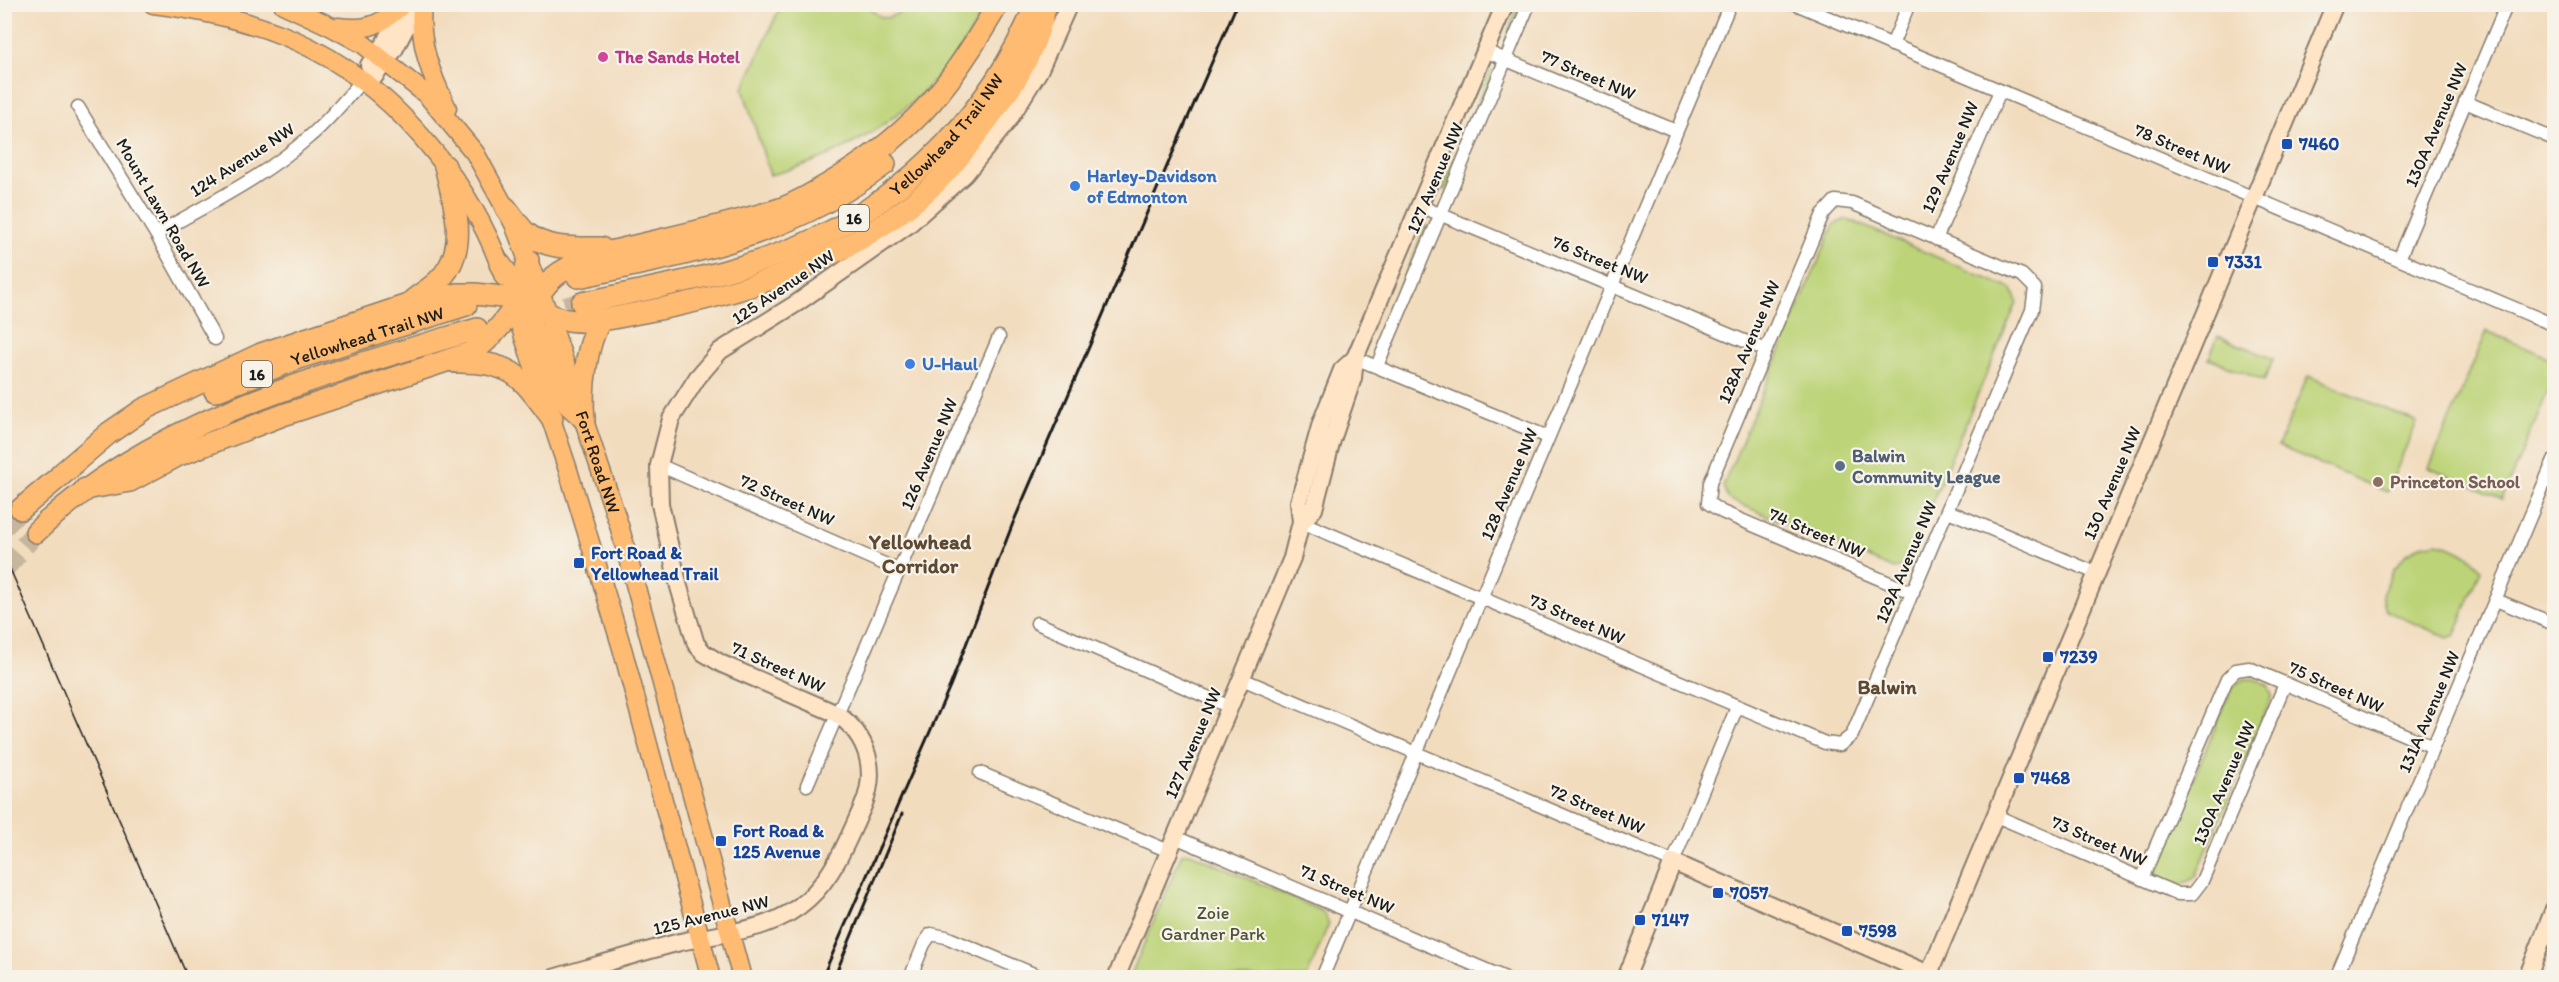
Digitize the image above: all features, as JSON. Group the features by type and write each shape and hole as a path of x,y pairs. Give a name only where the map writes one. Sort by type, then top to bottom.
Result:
{"highway":[{"path":"84,489 130,481 179,455 283,415 444,362 478,339 492,335 556,273 594,256 782,208 826,185 888,145 937,97 956,74 998,4"},
{"name":"Yellowhead Trail NW","path":"578,277 730,243 806,214 838,197 884,165 939,113 966,81 1009,4"},
{"name":"Yellowhead Trail NW","path":"582,303 750,264 815,239 878,202 937,154 967,120 1001,73 1036,4"},
{"path":"462,300 475,294 526,303 573,321 601,320 738,291 789,272 882,226 929,189 966,149 1001,105 1022,71 1040,30 1046,4"},
{"path":"405,306 437,282 446,272 455,253 458,240 456,215 445,166"},
{"path":"506,208 524,231 545,243 568,249 625,248"},
{"path":"594,256 574,272 571,294 577,307 587,315 601,320"},
{"path":"526,347 524,332 528,260"},
{"path":"500,264 526,303 547,366 563,399 584,418"},
{"path":"61,474 109,433 144,409 261,354 405,306 468,299 479,312 481,320 478,339"},
{"name":"Yellowhead Trail NW","path":"21,509 61,474 107,444 159,415 231,383 462,300"},
{"path":"584,418 583,403 591,343 594,331 601,320"},
{"name":"Yellowhead Trail NW","path":"36,532 62,506 84,489 138,456 241,407 383,357 478,339"},
{"path":"444,362 487,363 504,367 527,385 552,418"}],"main road":[{"path":"153,4 215,14 268,29 308,46 363,80 404,117 469,198 500,264"},
{"path":"283,4 330,26 381,58 427,95 482,164 506,208 528,260"},
{"path":"330,26 357,28 374,26 404,4"},
{"path":"420,4 426,56 435,84 454,127"},
{"name":"Fort Road NW","path":"526,347 552,418 629,670 711,978"},
{"name":"Fort Road NW","path":"584,418 628,555 742,978"}],"street":[{"path":"363,80 374,77 384,44 404,4"},
{"path":"381,58 405,33 420,4"},
{"name":"125 Avenue NW","path":"704,652 696,644 692,633 660,504 659,465 670,419 697,378 720,351 800,301 908,225 956,183 1008,121 1039,71 1069,4"},
{"name":"127 Avenue NW","path":"1116,978 1292,558 1301,522 1299,502 1321,423 1342,370 1355,358 1505,4"},
{"name":"127 Avenue NW","path":"1377,366 1529,4"},
{"name":"128 Avenue NW","path":"1322,978 1730,4"},
{"name":"78 Street NW","path":"1796,4 2554,325"},
{"path":"1892,45 1909,4"},
{"name":"130 Avenue NW","path":"1931,976 1994,815 2335,4"},
{"name":"130A Avenue NW","path":"2399,259 2507,4"},
{"name":"77 Street NW","path":"1485,51 1676,131"},
{"name":"124 Avenue NW","path":"156,234 243,184 289,154 325,122 363,80"},
{"name":"129 Avenue NW","path":"1936,239 2000,91"},
{"path":"2465,102 2554,139"},
{"name":"Mount Lawn Road NW","path":"78,106 156,234 215,339"},
{"name":"128A Avenue NW","path":"1708,503 1710,483 1823,214 1835,201 1852,203 1936,239"},
{"name":"76 Street NW","path":"1420,206 1766,350"},
{"name":"129A Avenue NW","path":"1840,745 1852,735 2032,310 2035,288 2022,274 1936,239"},
{"name":"126 Avenue NW","path":"807,785 999,337"},
{"path":"1355,358 1548,437"},
{"name":"131A Avenue NW","path":"2336,978 2554,460"},
{"name":"72 Street NW","path":"659,465 898,570"},
{"name":"74 Street NW","path":"1708,503 1722,512 1912,593"},
{"path":"1948,511 2096,573"},
{"name":"73 Street NW","path":"1301,522 1737,707 1825,743 1840,745"},
{"path":"2496,600 2554,624"},
{"path":"1037,623 1230,708"},
{"name":"71 Street NW","path":"704,652 722,664 837,714"},
{"name":"75 Street NW","path":"2142,879 2227,679 2236,670 2248,668 2433,747"},
{"name":"72 Street NW","path":"1242,679 1673,862 1931,976"},
{"name":"130A Avenue NW","path":"2192,894 2202,881 2285,684"},
{"path":"1626,978 1737,707"},
{"name":"125 Avenue NW","path":"553,978 766,924 798,908 818,890 840,856 865,800 870,778 865,744 852,726 837,714"},
{"name":"71 Street NW","path":"980,773 1349,912 1505,978"},
{"name":"73 Street NW","path":"1994,815 2178,894 2192,894"},
{"path":"2527,978 2554,909"},
{"path":"910,978 924,944 931,934 946,937 1043,978"}],"green space":[{"path":"781,5 865,5 879,16 887,18 899,13 903,5 986,5 958,52 919,96 898,114 851,145 798,167 770,175 743,89"},
{"path":"1518,5 1523,5 1504,43"},
{"path":"1490,71 1494,71 1494,74 1446,189 1442,190"},
{"path":"1847,219 2012,289 2017,302 1906,564 1894,569 1728,499 1723,486 1834,224"},
{"path":"1426,226 1429,229 1378,348 1375,349 1374,346"},
{"path":"2487,331 2554,360 2554,377 2502,499 2429,468"},
{"path":"2218,336 2273,359 2264,381 2209,358"},
{"path":"2308,376 2417,422 2387,492 2278,446"},
{"path":"2437,542 2467,555 2481,569 2455,635 2448,638 2386,611 2382,595 2394,569 2406,554 2422,545"},
{"path":"2245,679 2254,679 2268,685 2272,696 2196,876 2182,883 2167,881 2157,875 2156,866 2231,690"},
{"name":"Zoie Gardner Park","path":"1190,853 1322,911 1329,923 1307,977 1130,977 1182,854"}],"tunnel":[{"path":"535,315 582,303"},
{"path":"4,526 21,509"},
{"path":"4,569 36,532"}],"tram line":[{"path":"4,555 188,978"}],"railway":[{"path":"822,978 950,686 1013,523 1237,4"},
{"path":"834,978 902,814"}],"place":[{"name":"The Sands Hotel","path":"603,57"},
{"name":"7460","path":"2287,144"},
{"name":"Harley-Davidson of Edmonton","path":"1075,186"},
{"name":"7331","path":"2213,262"},
{"name":"U-Haul","path":"910,364"},
{"name":"Balwin Community League","path":"1840,466"},
{"name":"Princeton School","path":"2378,482"},
{"name":"Fort Road & Yellowhead Trail","path":"579,563"},
{"name":"7239","path":"2048,657"},
{"name":"7468","path":"2019,778"},
{"name":"Fort Road & 125 Avenue","path":"721,841"},
{"name":"7057","path":"1718,893"},
{"name":"7147","path":"1640,920"},
{"name":"7598","path":"1847,931"}],"district":[{"name":"Yellowhead Corridor","path":"920,553"},
{"name":"Balwin","path":"1887,687"}]}
